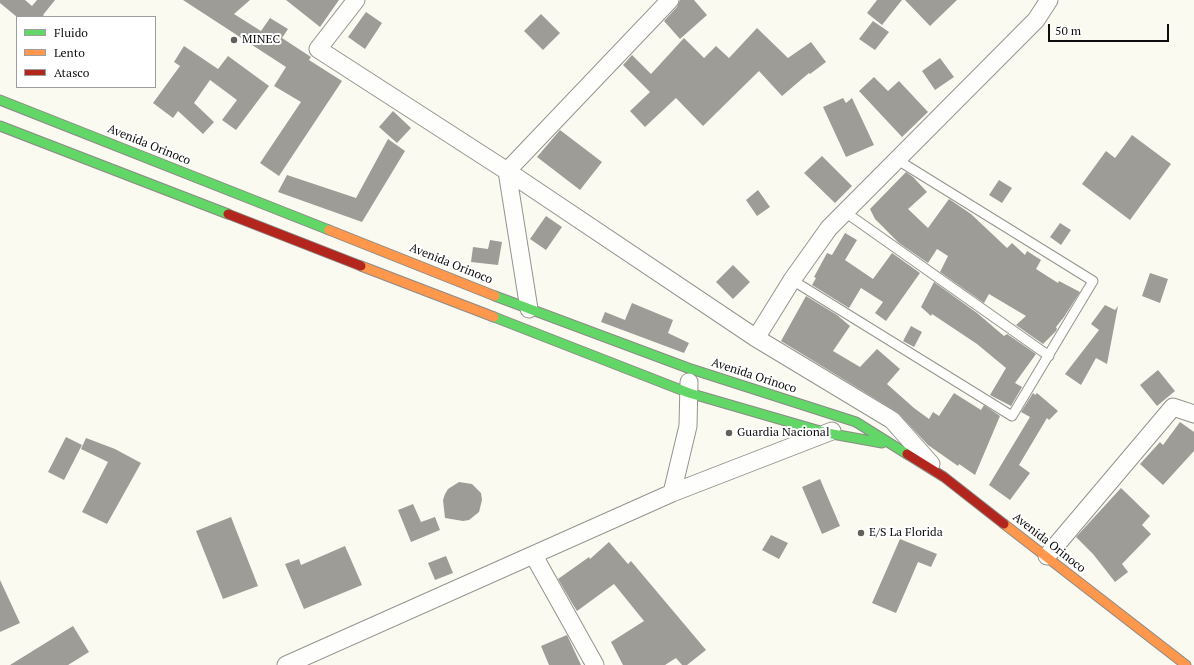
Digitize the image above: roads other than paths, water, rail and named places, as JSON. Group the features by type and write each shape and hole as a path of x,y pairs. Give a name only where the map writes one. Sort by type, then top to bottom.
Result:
{"street":[{"path":"356,0 318,49 507,171 756,338 892,420 944,477"},
{"path":"507,171 670,0"},
{"path":"756,338 792,280 829,228 1036,20 1049,0"},
{"name":"Avenida Orinoco","path":"0,100 529,309 688,368 856,422 944,477 1186,665"},
{"name":"Avenida Orinoco","path":"0,126 689,393 827,433 894,445"},
{"path":"507,171 529,309"},
{"path":"672,493 688,426 688,368"},
{"path":"1047,556 1173,407 1194,414"},
{"path":"286,665 534,556 672,493 856,422"},
{"path":"534,556 595,665"}],"lane":[{"path":"792,280 1012,416 1093,281 896,159"},
{"path":"845,212 1049,356"}],"place":[{"name":"MINEC","path":"234,40"},
{"name":"Guardia Nacional","path":"729,433"},
{"name":"E/S La Florida","path":"861,533"}]}
